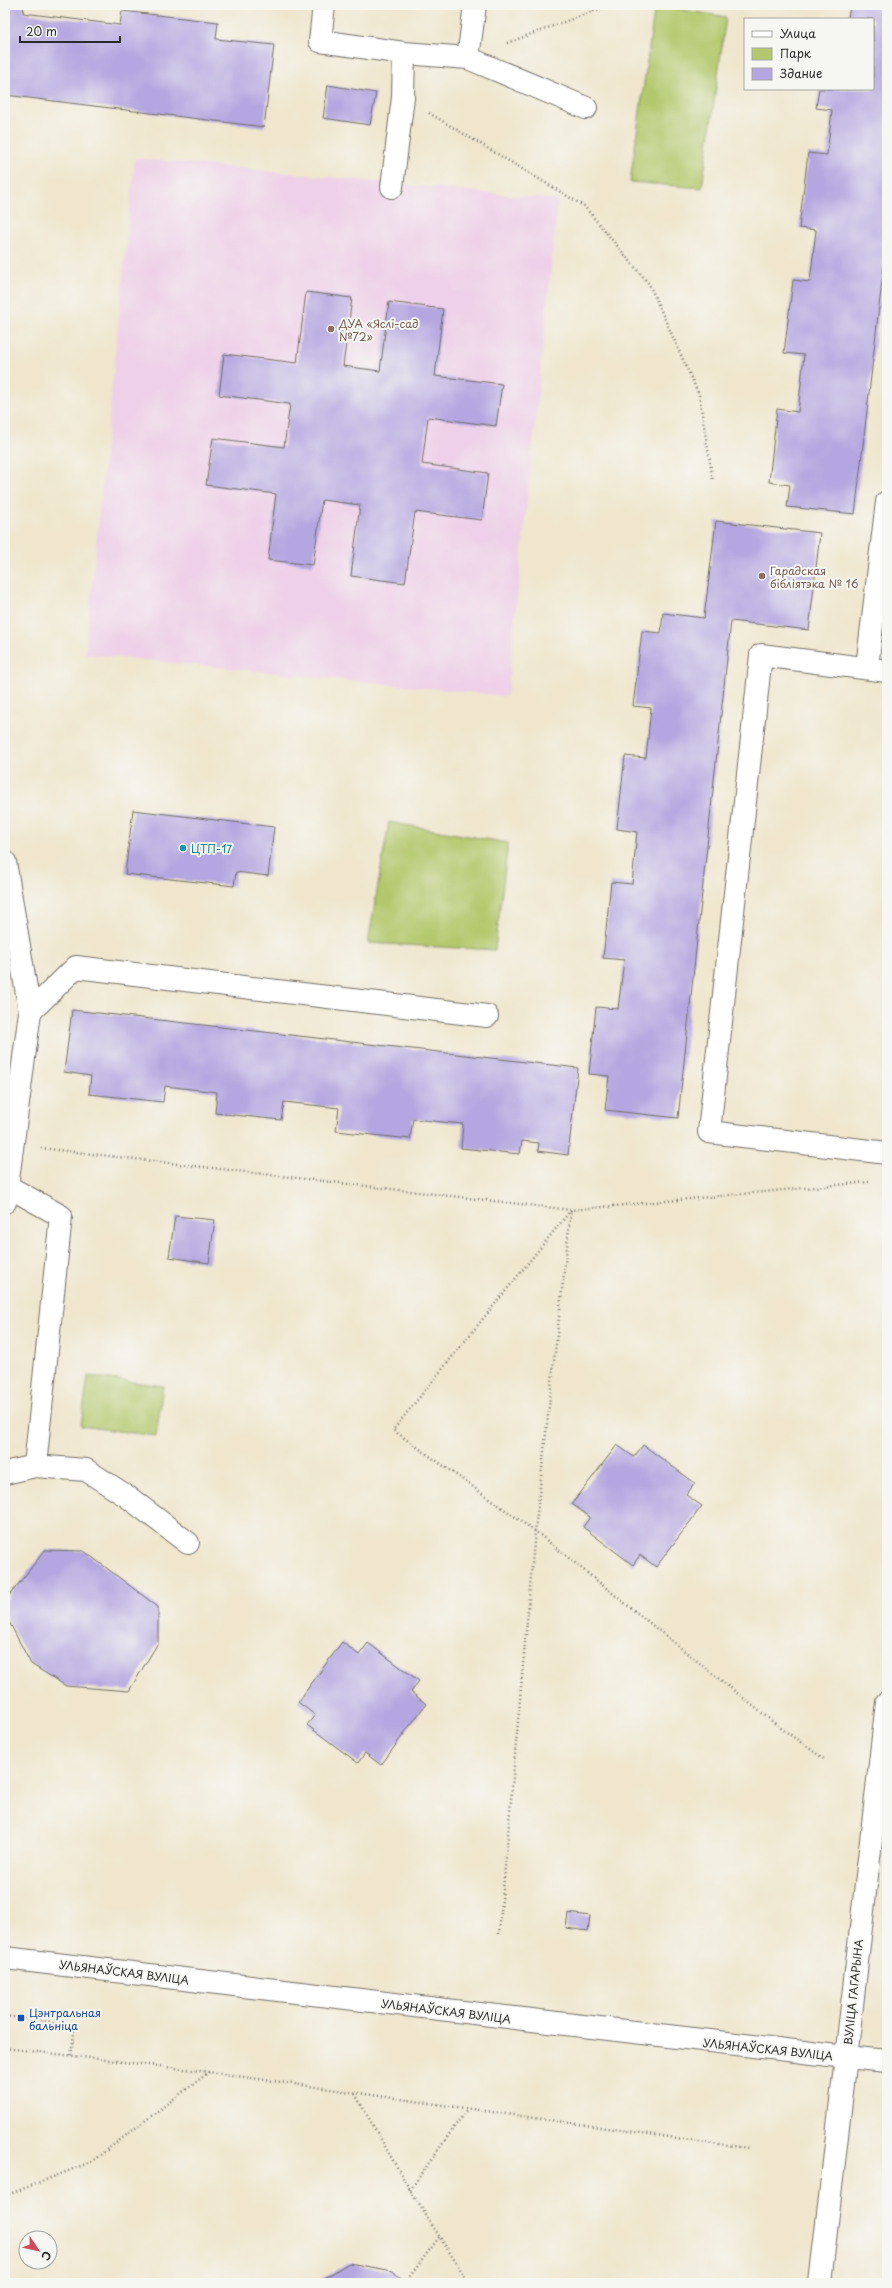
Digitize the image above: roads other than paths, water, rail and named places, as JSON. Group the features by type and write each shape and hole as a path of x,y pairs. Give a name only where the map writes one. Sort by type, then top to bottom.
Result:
{"main road":[{"path":"324,5 320,40 404,53 468,58 586,108"},
{"path":"468,58 475,5"},
{"path":"392,187 403,97 404,53"},
{"path":"887,502 877,669 762,655 708,1132 887,1153"},
{"path":"5,862 30,1012 6,1194 61,1216 34,1466"},
{"path":"30,1012 76,967 487,1016"},
{"path":"5,1473 34,1466 86,1470 128,1497 188,1543"},
{"name":"ВУЛІЦА ГАГАРЫНА","path":"820,2283 887,1702"},
{"name":"УЛЬЯНАЎСКАЯ ВУЛІЦА","path":"5,1958 887,2062"}],"place":[{"name":"ДУА «Яслі-сад №72»","path":"331,329"},
{"name":"Гарадская бібліятэка № 16","path":"762,576"},
{"name":"ЦТП-17","path":"183,848"},
{"name":"Цэнтральная бальніца","path":"21,2018"}]}
